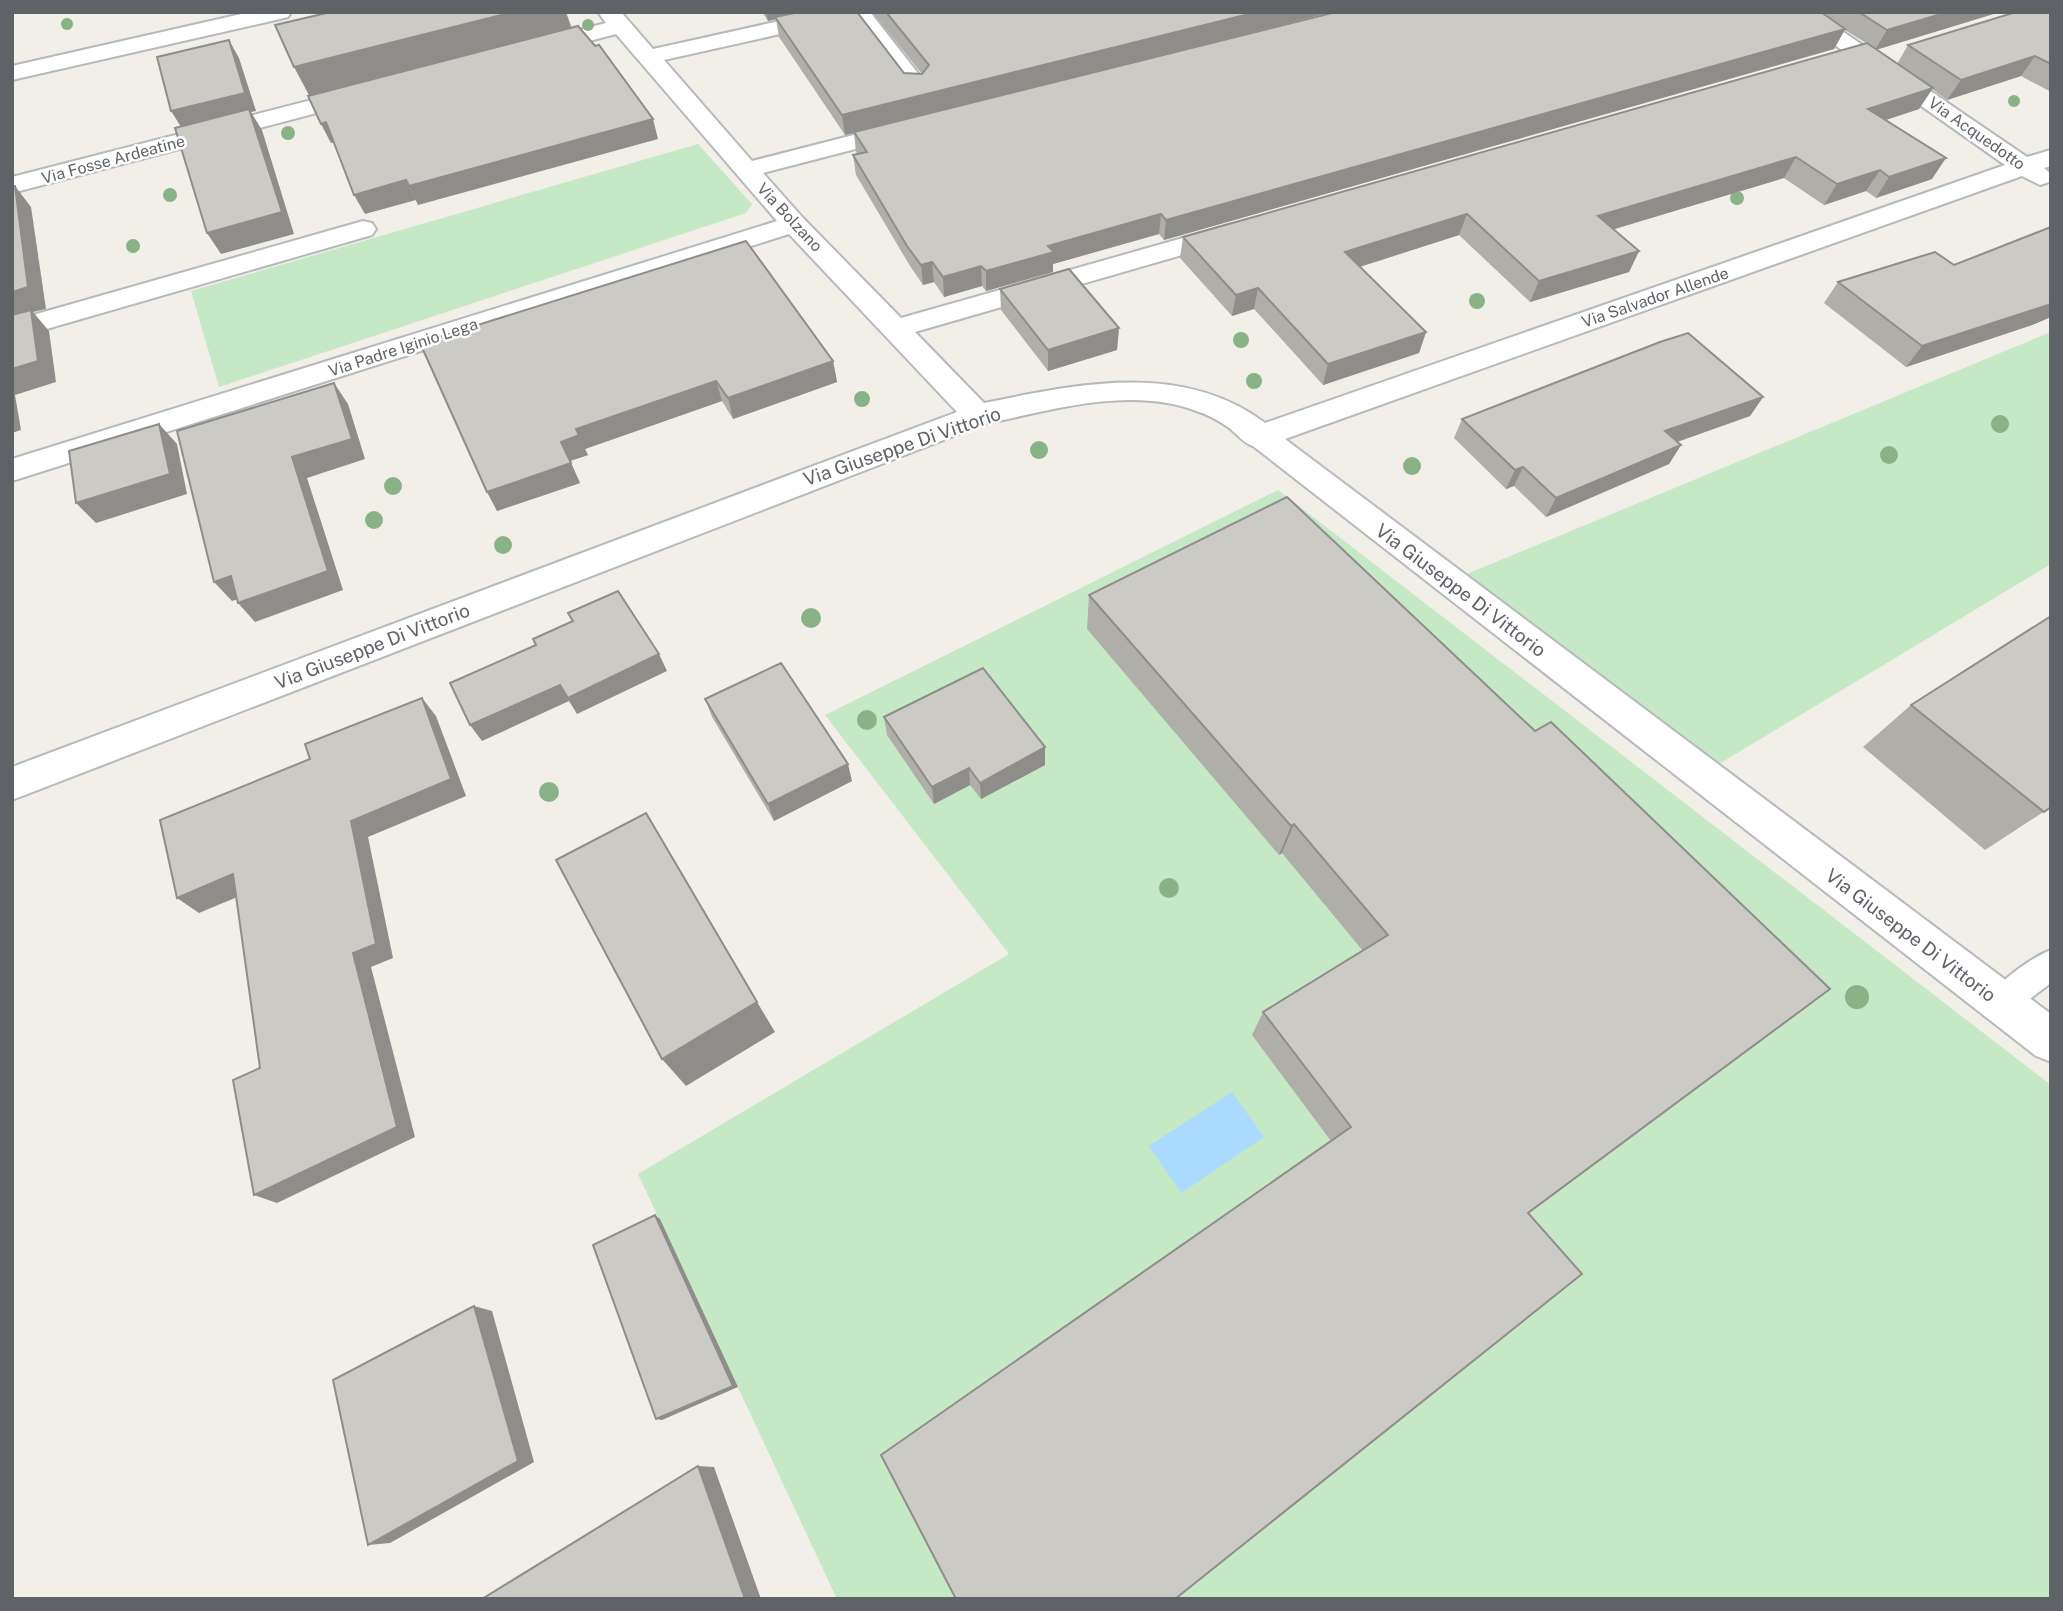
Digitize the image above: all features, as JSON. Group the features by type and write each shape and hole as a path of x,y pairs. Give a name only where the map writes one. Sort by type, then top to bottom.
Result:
{"street":[{"path":"12,73 280,12"},
{"path":"647,57 851,12"},
{"path":"858,12 916,86"},
{"name":"Via Acquedotto","path":"1799,12 2051,184"},
{"path":"512,54 615,19"},
{"name":"Via Bolzano","path":"615,19 794,224 978,415"},
{"path":"1833,60 1905,52"},
{"name":"Via Fosse Ardeatine","path":"12,185 390,86"},
{"path":"747,170 931,122"},
{"name":"Via Salvador Allende","path":"1258,437 2051,157"},
{"name":"Via Padre Iginio Lega","path":"12,470 794,224"},
{"path":"897,328 1258,225"},
{"path":"12,330 363,229"},
{"name":"Via Giuseppe Di Vittorio","path":"12,784 978,415 1098,392 1161,394 1203,402 1237,418 1258,437 2051,1041"}],"lane":[{"path":"2000,1003 2051,964"}],"green space":[{"path":"698,144 752,204 746,213 219,387 191,291"},
{"path":"2051,332 2051,564 1719,764 1467,574"},
{"path":"1278,490 2051,1085 2051,1599 837,1599 638,1174 1009,954 825,715"}],"water":[{"path":"1232,1092 1264,1137 1181,1193 1149,1146"}],"building":[{"path":"331,12 513,12 294,67 275,25"},
{"path":"799,12 857,12 904,73 922,74 929,65 886,12 1257,12 842,115 775,17"},
{"path":"1336,12 1821,12 1845,29 1166,220 1161,214 1048,246 1054,252 986,271 981,266 943,277 932,262 921,265 853,155 867,152 854,132"},
{"path":"1859,12 1948,12 1887,30"},
{"path":"2016,12 2051,12 2051,64 2035,56 1961,80 1908,45"},
{"path":"578,26 595,46 599,45 653,119 409,186 406,180 354,195 326,122 321,124 308,96"},
{"path":"229,40 245,93 171,111 157,57"},
{"path":"1867,43 1933,88 1868,109 1946,158 1889,177 1880,170 1837,184 1796,157 1598,216 1639,251 1539,281 1467,214 1345,252 1426,332 1328,364 1258,288 1236,295 1183,237"},
{"path":"249,109 282,212 207,233 175,128"},
{"path":"12,186 15,186 28,287 12,292"},
{"path":"2051,227 2051,304 1922,346 1838,282 1935,252 1954,265"},
{"path":"746,241 833,361 728,398 716,381 576,429 579,435 561,442 571,463 487,492 420,343"},
{"path":"1069,269 1119,328 1048,350 1000,289"},
{"path":"31,310 38,361 12,369 12,315"},
{"path":"1688,333 1763,397 1665,431 1681,445 1556,498 1523,467 1515,470 1462,419 1660,342"},
{"path":"334,383 352,439 292,457 328,571 238,603 231,576 214,582 177,431"},
{"path":"159,424 170,474 76,503 69,451"},
{"path":"1287,497 1535,731 1551,722 1830,989 1528,1213 1582,1274 1175,1599 956,1599 881,1455 1351,1127 1263,1012 1388,935 1294,824 1291,826 1089,595"},
{"path":"618,591 659,654 568,698 560,685 470,725 450,683 536,645 533,639 573,621 568,613"},
{"path":"2051,616 2051,807 2044,812 1911,705"},
{"path":"781,663 848,764 768,804 705,699"},
{"path":"983,668 1045,747 980,783 969,768 932,787 884,717"},
{"path":"422,698 451,779 351,821 376,944 353,953 397,1127 254,1195 233,1080 260,1068 233,874 177,898 160,820 310,759 305,744"},
{"path":"646,813 757,1002 662,1059 556,860"},
{"path":"655,1215 733,1386 656,1419 593,1245"},
{"path":"474,1306 518,1461 368,1545 333,1380"},
{"path":"698,1466 745,1599 482,1599"}]}
